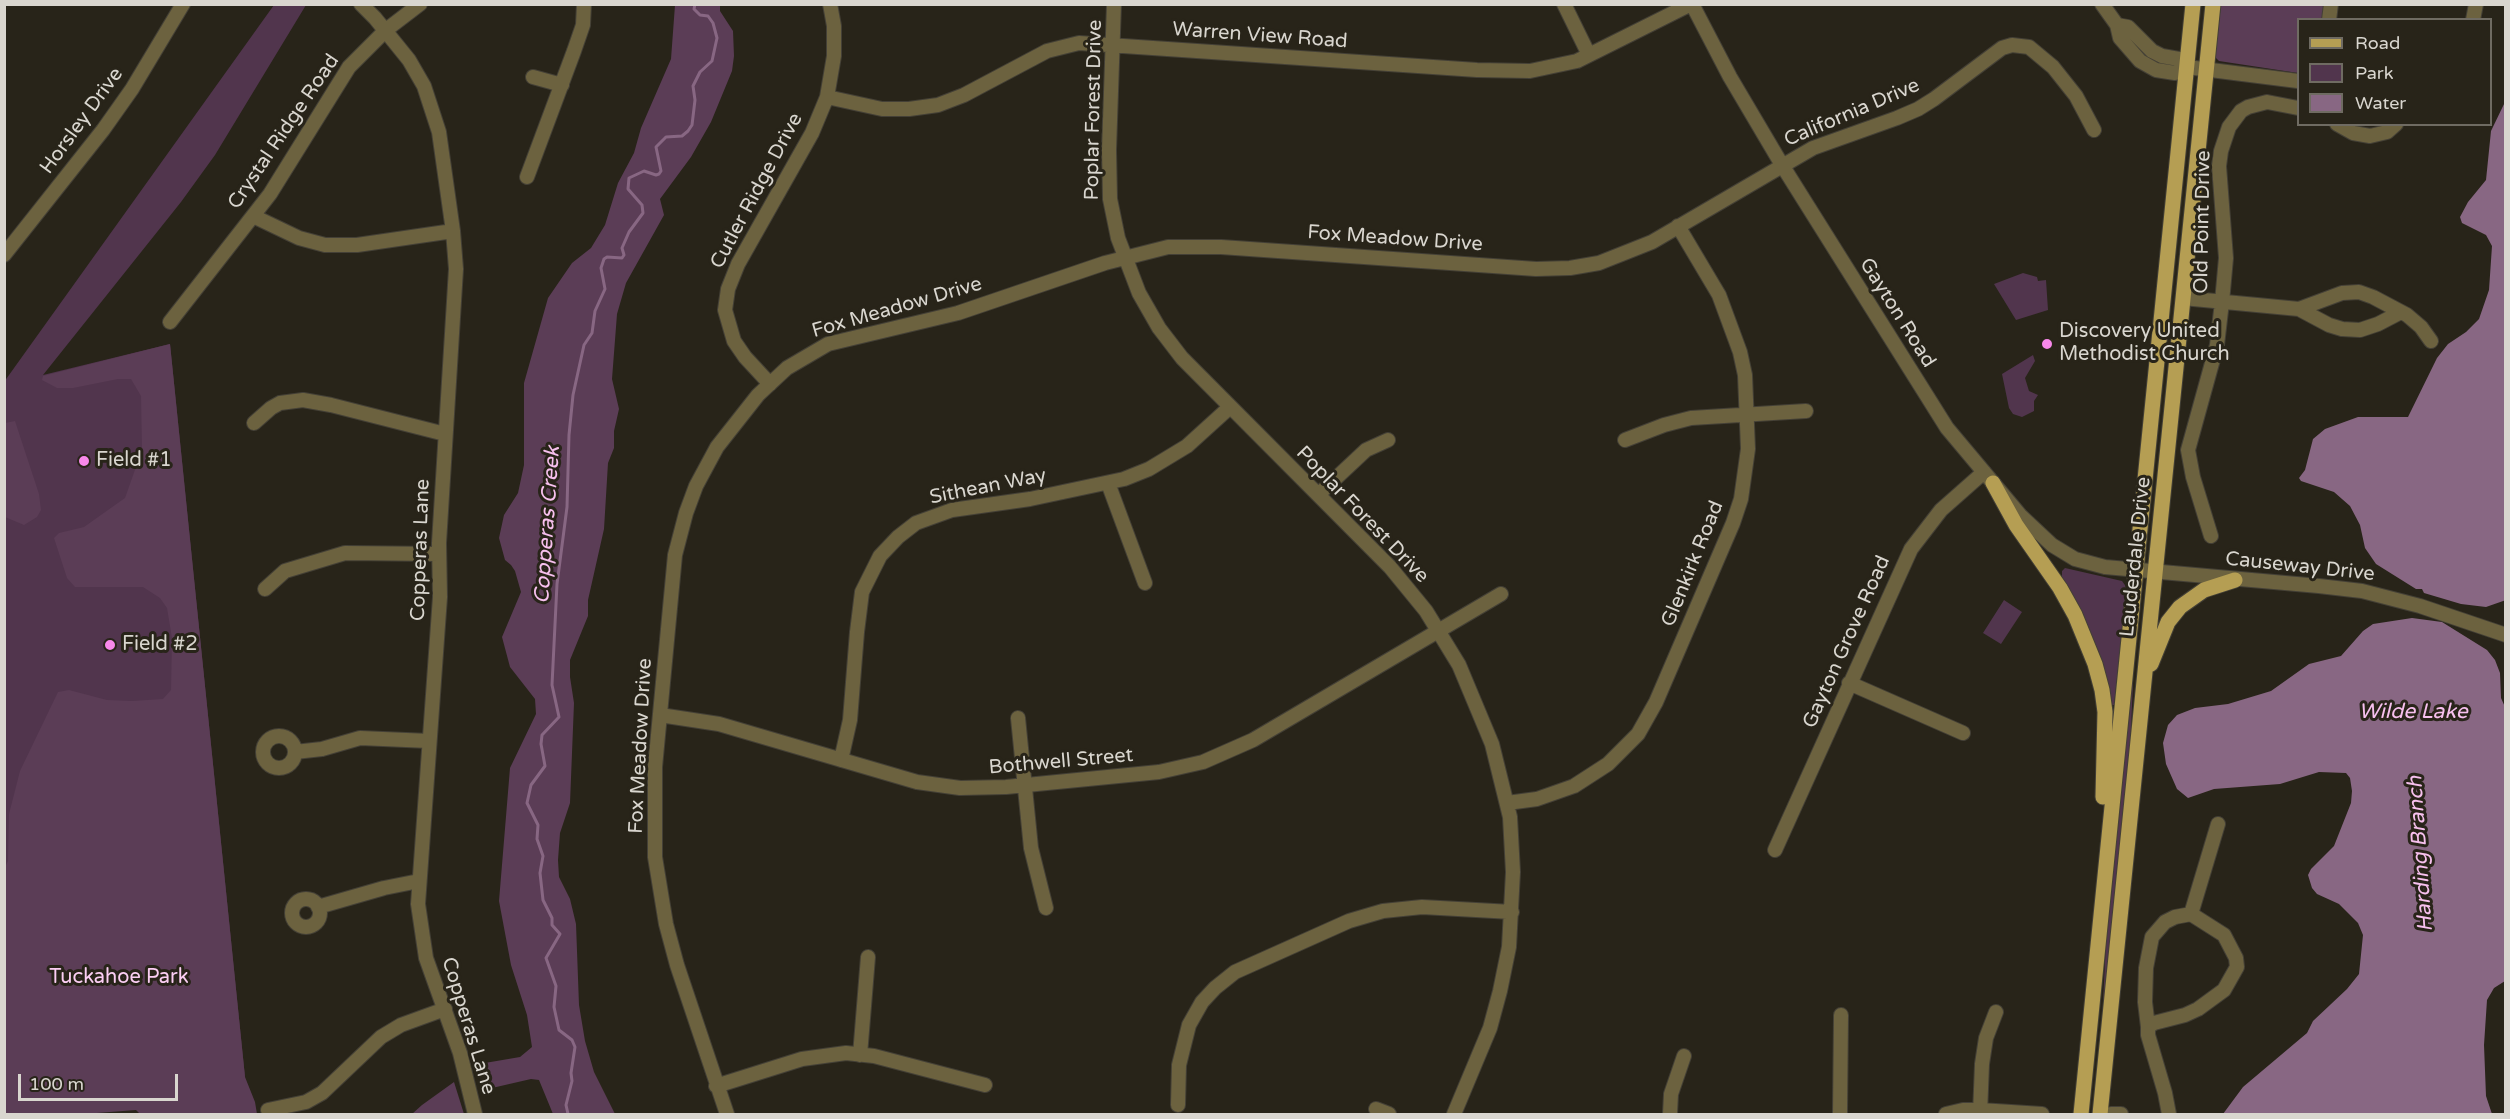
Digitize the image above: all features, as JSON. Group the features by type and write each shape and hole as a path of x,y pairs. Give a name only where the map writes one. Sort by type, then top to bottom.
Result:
{"main road":[{"name":"Lauderdale Drive","path":"2080,1114 2193,4"},
{"name":"Lauderdale Drive","path":"2100,1114 2213,4"},
{"path":"1989,478 2016,525 2050,571 2068,603 2089,647 2100,679 2105,719 2103,780 2105,861"},
{"path":"2143,683 2164,631 2180,607 2204,590 2235,580"}],"street":[{"name":"Horsley Drive","path":"4,255 103,130 132,89 183,4"},
{"name":"Copperas Lane","path":"361,4 386,30 415,68 434,113 453,231 456,269 445,434 440,597 419,881 421,931 426,957 460,1053 475,1114"},
{"name":"Crystal Ridge Road","path":"170,322 253,216 291,162 345,73 386,30 420,4"},
{"path":"527,177 583,25 584,4"},
{"name":"Cutler Ridge Drive","path":"770,384 745,357 734,340 725,310 728,289 738,264 812,133 827,97 834,56 834,26 830,4"},
{"name":"Poplar Forest Drive","path":"1114,4 1109,182 1114,225 1138,293 1162,333 1182,358 1390,567 1438,630 1464,675 1486,727 1510,817 1514,872 1512,912 1506,968 1493,1019 1482,1052 1454,1114"},
{"path":"1564,4 1589,55"},
{"name":"Warren View Road","path":"827,97 882,109 922,108 964,95 1047,51 1079,43 1500,72 1547,68 1589,55 1692,4"},
{"name":"Gayton Road","path":"1692,4 1730,77 1782,165 1947,429 2031,525 2062,552 2094,565 2135,570"},
{"path":"2102,4 2118,25 2128,27 2152,51 2162,56 2179,59 2187,67 2297,81"},
{"name":"California Drive","path":"1782,165 1831,139 1876,126 1918,109 2002,48 2012,45 2029,47 2053,67 2076,96 2094,130"},
{"path":"533,77 562,85"},
{"name":"Old Point Drive","path":"2211,536 2193,477 2188,450 2217,345 2222,302 2226,258 2219,166 2224,139 2229,127 2241,111 2256,103 2283,103 2297,108"},
{"path":"2341,126 2354,133 2370,136 2387,132 2394,126"},
{"name":"Fox Meadow Drive","path":"727,1114 677,965 659,886 654,811 660,715 675,555 686,513 696,486 717,447 733,424 770,384 800,359 828,344 958,313 1124,257 1168,247 1205,246 1551,269 1611,260 1633,251 1678,226 1782,165"},
{"path":"253,216 299,238 325,245 357,245 453,231"},
{"name":"Glenkirk Road","path":"1507,803 1557,793 1591,777 1624,750 1644,723 1733,523 1746,472 1748,449 1745,375 1735,334 1719,295 1678,226"},
{"path":"2299,309 2342,293 2359,292 2401,312 2421,327 2431,341"},
{"path":"2183,298 2299,309 2329,325 2342,329 2360,330 2401,312"},
{"path":"254,423 280,403 303,400 332,405 445,434"},
{"name":"Sithean Way","path":"841,760 850,720 856,632 862,592 870,572 886,548 906,530 933,515 1108,483 1149,469 1169,458 1201,434 1230,407"},
{"path":"1625,440 1664,425 1692,418 1806,411"},
{"path":"1319,494 1366,450 1388,440"},
{"name":"Gayton Grove Road","path":"1775,850 1911,549 1941,510 1989,478"},
{"path":"1108,483 1145,583"},
{"path":"265,589 285,571 330,556 366,551 440,554"},
{"name":"Causeway Drive","path":"2135,570 2362,591 2420,606 2505,635"},
{"name":"Bothwell Street","path":"660,715 719,724 932,785 976,789 1159,772 1220,756 1253,740 1501,594"},
{"path":"1849,683 1963,733"},
{"path":"1018,718 1031,848 1046,908"},
{"path":"295,752 360,738 429,741"},
{"path":"2191,914 2218,824"},
{"path":"318,907 384,888 419,881"},
{"path":"1178,1106 1179,1065 1189,1025 1209,995 1235,972 1349,921 1383,911 1422,907 1512,912"},
{"path":"2148,1027 2198,1009 2224,990 2237,967 2236,958 2224,935 2191,914 2175,917 2165,922 2152,937 2146,969 2145,1002 2148,1035 2169,1114"},
{"path":"860,1055 868,957"},
{"path":"268,1110 293,1107 322,1093 381,1037 401,1025 445,1009"},
{"path":"1980,1112 1982,1064 1986,1038 1996,1012"},
{"path":"1840,1114 1841,1015"},
{"path":"716,1086 802,1059 846,1053 902,1062 985,1084"},
{"path":"1670,1114 1673,1086 1684,1056"},
{"path":"1376,1109 1389,1114"},
{"path":"1946,1114 1963,1110 2042,1114"},
{"path":"2111,1114 2121,1114"}],"green space":[{"name":"Tuckahoe Park","path":"274,5 306,5 215,155 181,202 43,375 170,344 245,1077 5,1110 4,382"},
{"path":"675,5 720,5 720,11 733,31 734,56 732,71 711,122 691,157 660,199 664,215 626,283 617,314 612,379 619,409 614,431 614,448 608,463 604,529 588,600 588,616 570,660 574,703 570,803 560,833 558,860 559,877 570,899 576,924 579,1005 585,1041 594,1072 615,1114 553,1114 539,1080 531,1079 492,1088 486,1085 477,1072 479,1064 520,1057 532,1047 527,1015 511,965 499,901 510,768 536,714 535,699 510,667 502,637 521,592 515,571 505,560 499,538 504,515 518,493 524,465 524,383 548,298 572,263 591,248 605,225 618,183 634,153 641,128 671,59"},
{"path":"2221,5 2325,5 2323,18 2297,18 2297,73 2219,61 2215,57"},
{"path":"2023,273 2037,277 2038,281 2046,280 2048,310 2016,320 1994,284"},
{"name":"Tuckahoe Park","path":"170,344 245,1077 257,1114 140,1114 136,1110 84,1114 5,1114 4,869 8,861 9,814 20,771 58,692 69,690 107,700 132,701 163,699 171,690 172,638 167,608 160,598 143,587 75,587 67,578 54,538 59,533 84,527 125,498 142,450 141,396 131,379 118,379 73,388 57,388 42,380 43,376"},
{"path":"2033,355 2035,361 2025,378 2029,391 2038,395 2034,401 2034,411 2022,417 2013,414 2009,408 2002,374"},
{"path":"15,421 39,494 41,510 37,517 24,525 5,517 5,423"},
{"path":"2065,568 2122,581 2127,588 2114,705 2112,705 2062,579 2062,571"},
{"path":"2004,600 2022,612 2001,644 1983,633"},
{"path":"2131,683 2133,683 2130,752 2106,1003 2103,1003 2106,941"},
{"path":"454,1082 464,1114 412,1114 422,1105"}],"water":[{"path":"2505,102 2506,600 2486,607 2461,604 2424,593 2422,589 2416,589 2376,564 2365,548 2360,525 2350,506 2334,492 2301,481 2299,478 2305,470 2313,439 2325,429 2358,417 2408,417 2437,358 2448,344 2466,332 2479,319 2489,290 2492,246 2486,235 2462,223 2460,217 2468,202 2486,180 2491,131"},
{"name":"Wilde Lake","path":"2412,618 2442,622 2487,650 2495,660 2500,673 2501,698 2505,707 2505,981 2494,988 2487,1000 2484,1045 2486,1096 2492,1114 2223,1114 2243,1087 2307,1033 2313,1021 2347,989 2359,974 2363,935 2358,923 2339,904 2317,894 2312,888 2308,875 2334,846 2351,803 2352,791 2350,778 2346,773 2319,772 2280,784 2214,789 2188,798 2177,789 2166,764 2163,743 2168,725 2177,715 2195,708 2228,704 2271,691 2309,664 2341,656 2363,631 2373,624"}],"waterway":[{"name":"Copperas Creek","path":"568,1114 566,1105 572,1081 575,1047 572,1040 559,1030 554,1007 556,986 546,958 560,934 552,925 552,918 543,900 540,873 543,856 537,839 538,825 527,803 531,785 545,766 541,744 542,735 559,717 552,685 557,584 567,507 569,435 573,395 584,345 592,333 595,311 605,289 601,268 604,259 607,257 622,258 624,255 622,248 629,232 643,213 642,205 628,189 629,178 644,171 659,174 661,171 656,147 666,137 682,136 692,125 695,100 693,86 700,72 712,61 717,38 713,23 708,16 700,15 694,9 695,4"}],"place":[{"name":"Discovery United Methodist Church","path":"2047,344"},
{"name":"Field #1","path":"84,461"},
{"name":"Field #2","path":"110,645"}],"water label":[{"name":"Harding Branch","path":"2421,854"}]}
